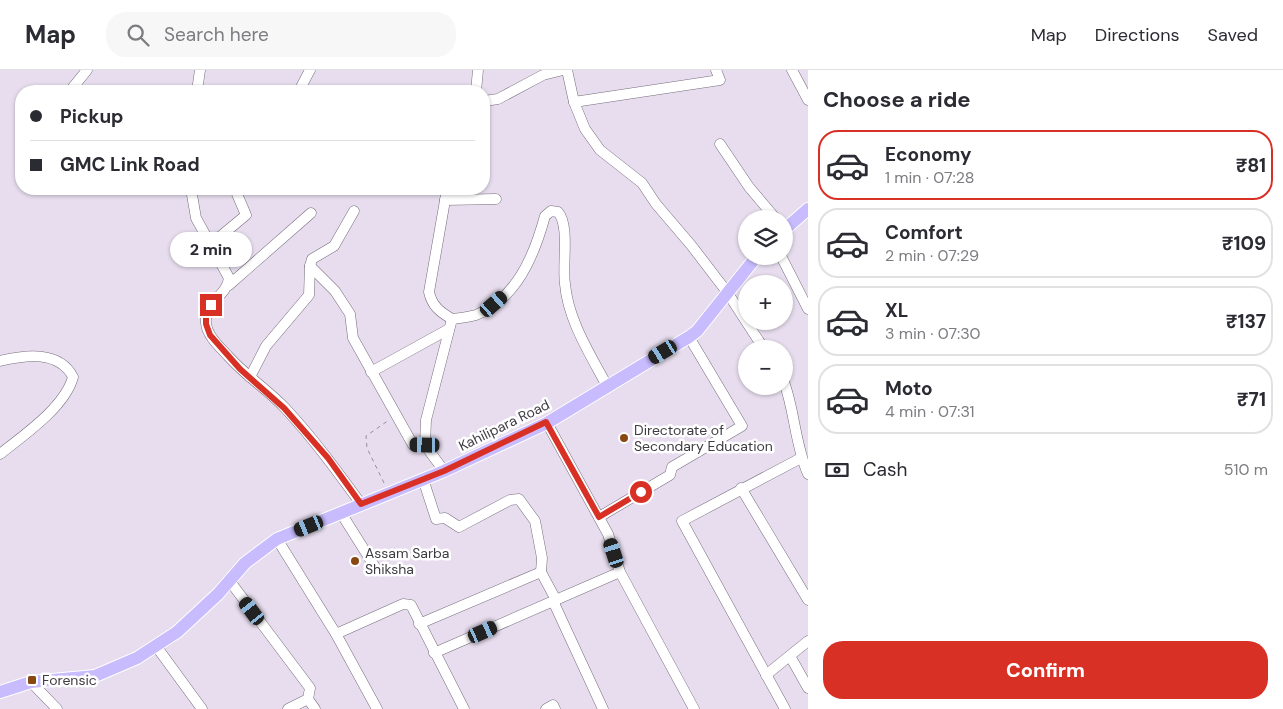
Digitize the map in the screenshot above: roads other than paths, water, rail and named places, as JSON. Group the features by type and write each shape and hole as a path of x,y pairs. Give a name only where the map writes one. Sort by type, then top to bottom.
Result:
{"main road":[{"path":"793,219 808,209"},
{"name":"Kahilipara Road","path":"0,692 31,682 95,676 137,658 177,632 218,594 245,563 277,539 444,471 546,422 689,337 697,331 750,265"}],"street":[{"path":"75,85 87,70"},
{"path":"198,85 200,70"},
{"path":"302,85 310,70"},
{"path":"477,85 478,70"},
{"path":"490,101 498,100 543,74 565,70 574,102 585,129 600,150 642,183 656,204 692,245 727,292 758,340"},
{"path":"574,102 720,80 716,70"},
{"path":"792,70 807,97"},
{"path":"720,144 749,187 768,210"},
{"path":"193,195 196,218 229,278 229,285"},
{"path":"210,245 246,215 237,195"},
{"path":"446,195 429,292 430,299 438,310 452,319 475,315 494,304 513,287 525,272 534,252 545,216 551,211 558,212 565,227 563,268 568,303 574,321 607,386"},
{"path":"445,200 496,200"},
{"path":"250,377 266,346 309,295 312,259 334,246 354,211"},
{"path":"311,213 229,285 206,314 206,324 210,335 250,377 284,408 328,458 361,504"},
{"path":"786,265 808,309"},
{"path":"310,266 335,290 350,314 353,338 413,445 425,445"},
{"path":"444,471 425,445 426,420 452,319"},
{"path":"371,372 450,329"},
{"path":"599,517 670,475 672,467 742,426 689,337"},
{"path":"0,361 16,357 40,356 57,359 68,367 73,376 70,387 51,411 0,454"},
{"path":"789,395 801,458 808,474"},
{"path":"546,422 608,534 620,572 694,709"},
{"path":"785,709 682,521 741,488 801,458"},
{"path":"423,479 436,519 444,518 459,527 510,500 519,499 535,521 542,558 541,572 604,709"},
{"path":"741,488 808,600"},
{"path":"341,513 375,567"},
{"path":"277,539 336,634 377,709"},
{"path":"419,624 541,572"},
{"path":"434,654 620,572"},
{"path":"229,580 309,694 315,709"},
{"path":"336,634 403,604 411,605 434,654 464,709"},
{"path":"766,675 808,641"},
{"path":"156,646 202,709"},
{"path":"790,656 808,688"},
{"path":"31,682 57,709"},
{"path":"288,709 309,694"},
{"path":"546,709 553,705 555,709"}],"place":[{"name":"Directorate of Secondary Education","path":"624,438"},
{"name":"Assam Sarba Shiksha","path":"355,561"},
{"name":"Forensic","path":"32,680"}]}
